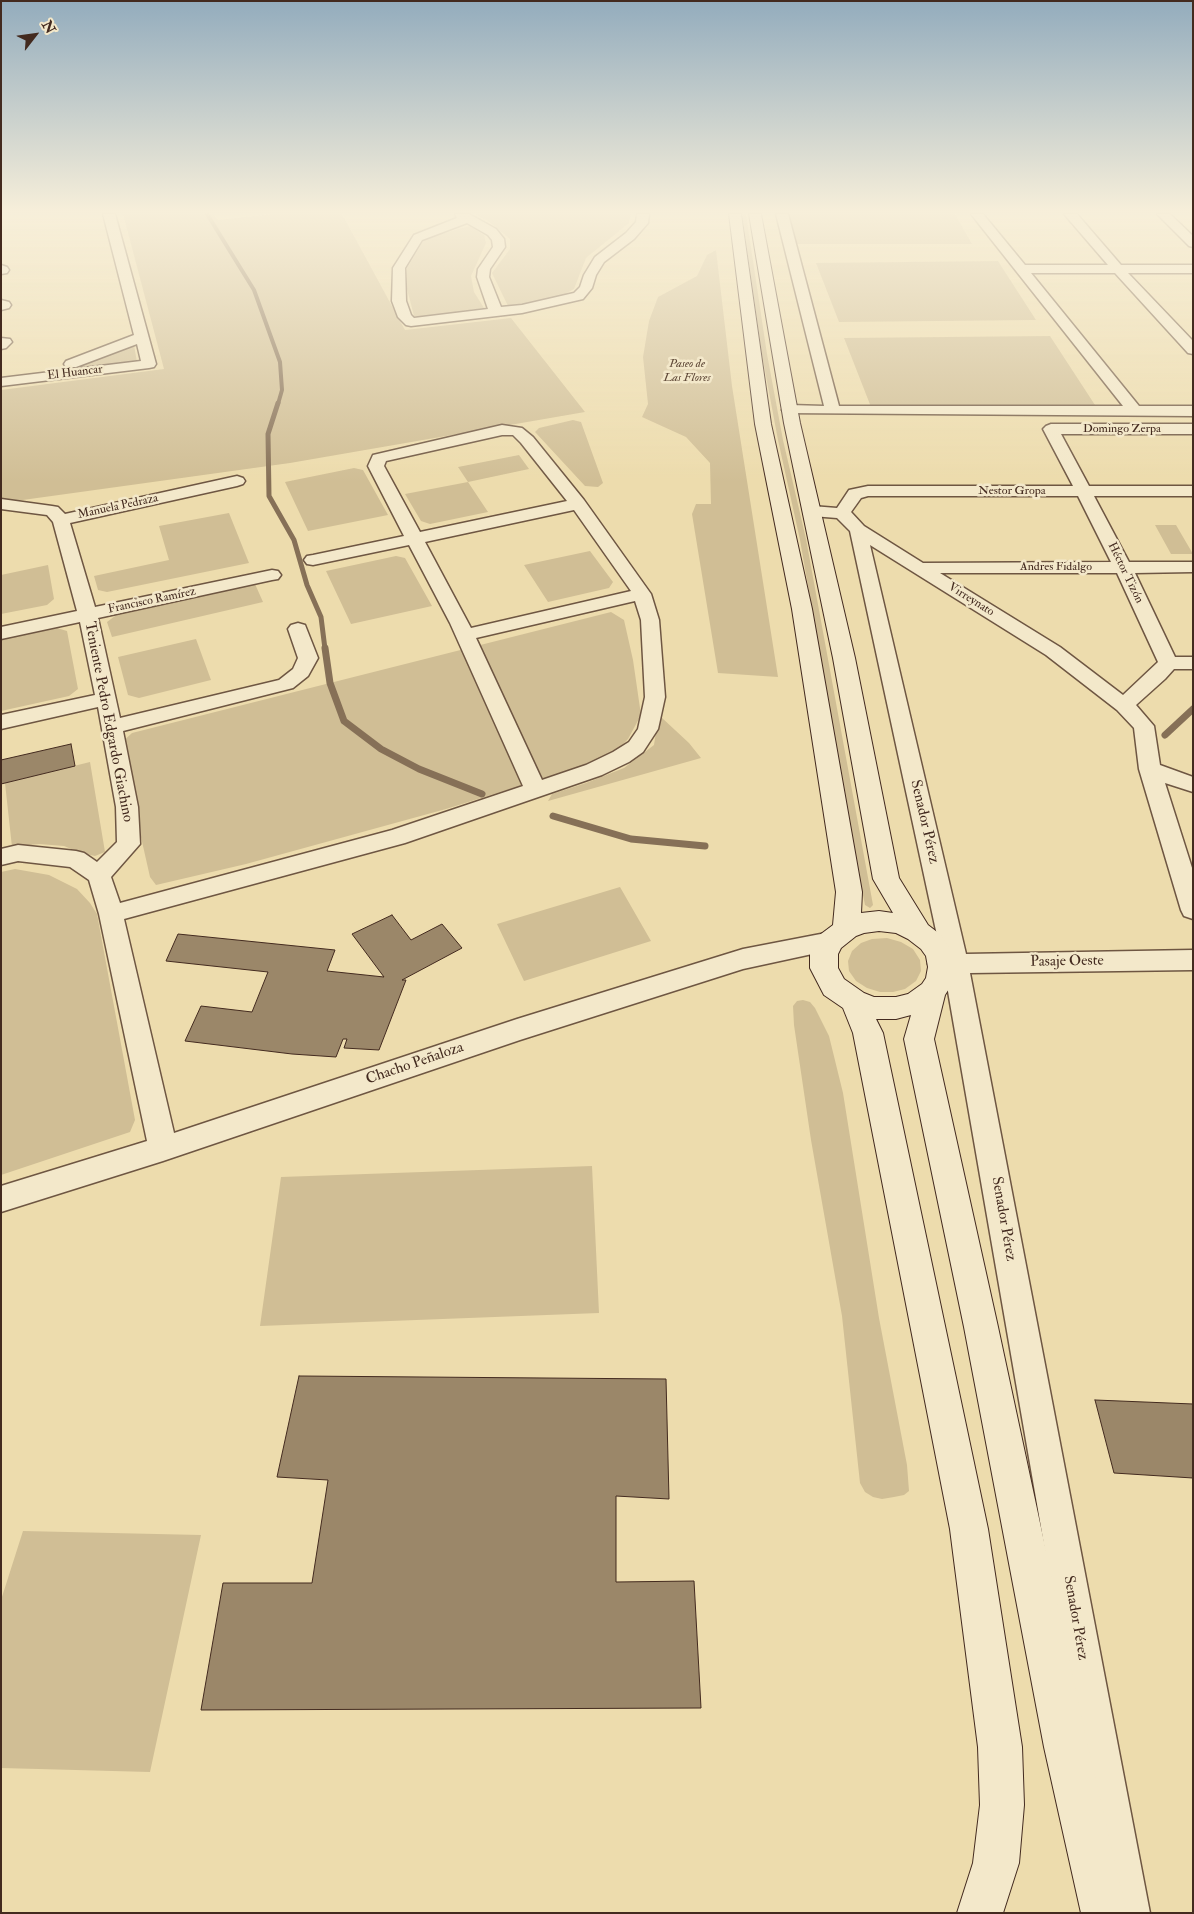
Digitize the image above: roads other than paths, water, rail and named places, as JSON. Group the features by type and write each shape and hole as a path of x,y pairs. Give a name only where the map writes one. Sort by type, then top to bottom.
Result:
{"main road":[{"path":"747,303 763,424 802,609 849,892 838,935 824,954 824,968 834,987 854,1001 874,1008 896,1008 916,1003 943,973"},
{"path":"770,303 790,410 844,658 886,879 918,932"},
{"path":"838,935 860,923 880,921 900,924 918,932 931,942 939,954 943,973 919,1039 981,1327 1066,1747 1104,1913"},
{"path":"854,1001 868,1033 969,1529 1000,1747 1002,1805 996,1863 980,1913"}],"street":[{"path":"33,378 142,337 133,303"},
{"path":"400,303 405,317 411,322 496,312 545,303"},
{"path":"493,303 496,312"},
{"path":"805,303 833,410"},
{"path":"1049,303 1135,411"},
{"path":"1150,303 1193,350"},
{"name":"El Huancar","path":"1,382 148,364 142,337"},
{"path":"790,410 1193,411"},
{"name":"Domingo Zerpa","path":"1051,429 1193,429"},
{"name":"Héctor Tizón","path":"1051,429 1123,567 1168,663"},
{"path":"110,914 397,837 536,790 594,770 621,756 636,747 648,729 655,697 650,620 642,594 578,504 527,440 517,431 502,430 396,453 379,458 376,466 464,635 536,790"},
{"name":"Manuela Pedraza","path":"1,504 17,504 52,511 62,520 237,481"},
{"name":"Nestor Gropa","path":"850,521 855,494 868,491 1193,491"},
{"path":"313,560 416,540 578,504"},
{"name":"Virreynato","path":"812,511 850,521 919,568 1053,651 1124,705 1144,726 1150,769 1193,910"},
{"name":"Teniente Pedro Edgardo Giachino","path":"62,520 88,615 127,807 129,844 99,875"},
{"name":"Senador Pérez","path":"850,521 943,973 1129,1913"},
{"name":"Andres Fidalgo","path":"919,568 1193,567"},
{"name":"Francisco Ramírez","path":"1,633 272,575"},
{"path":"464,635 642,594"},
{"path":"112,727 286,684 301,672 308,658 298,629"},
{"path":"1124,705 1158,675 1168,663 1193,663"},
{"path":"1,722 106,699"},
{"path":"1150,769 1193,785"},
{"path":"1,857 18,853 76,859 99,875 110,914 163,1149"},
{"name":"Chacho Peñaloza","path":"1,1199 163,1149 517,1030 724,964 838,935"},
{"name":"Pasaje Oeste","path":"943,973 1193,960"}],"waterway":[{"path":"259,303 280,362 282,390 278,404"},
{"path":"278,403 268,434 269,496 294,540 307,585 321,617 325,649"},
{"path":"325,648 330,683 344,721 381,749 419,769 482,794"},
{"path":"1165,735 1193,709"},
{"path":"553,816 631,839 705,846"}],"park label":[{"name":"Paseo de Las Flores","path":"687,371"}]}
